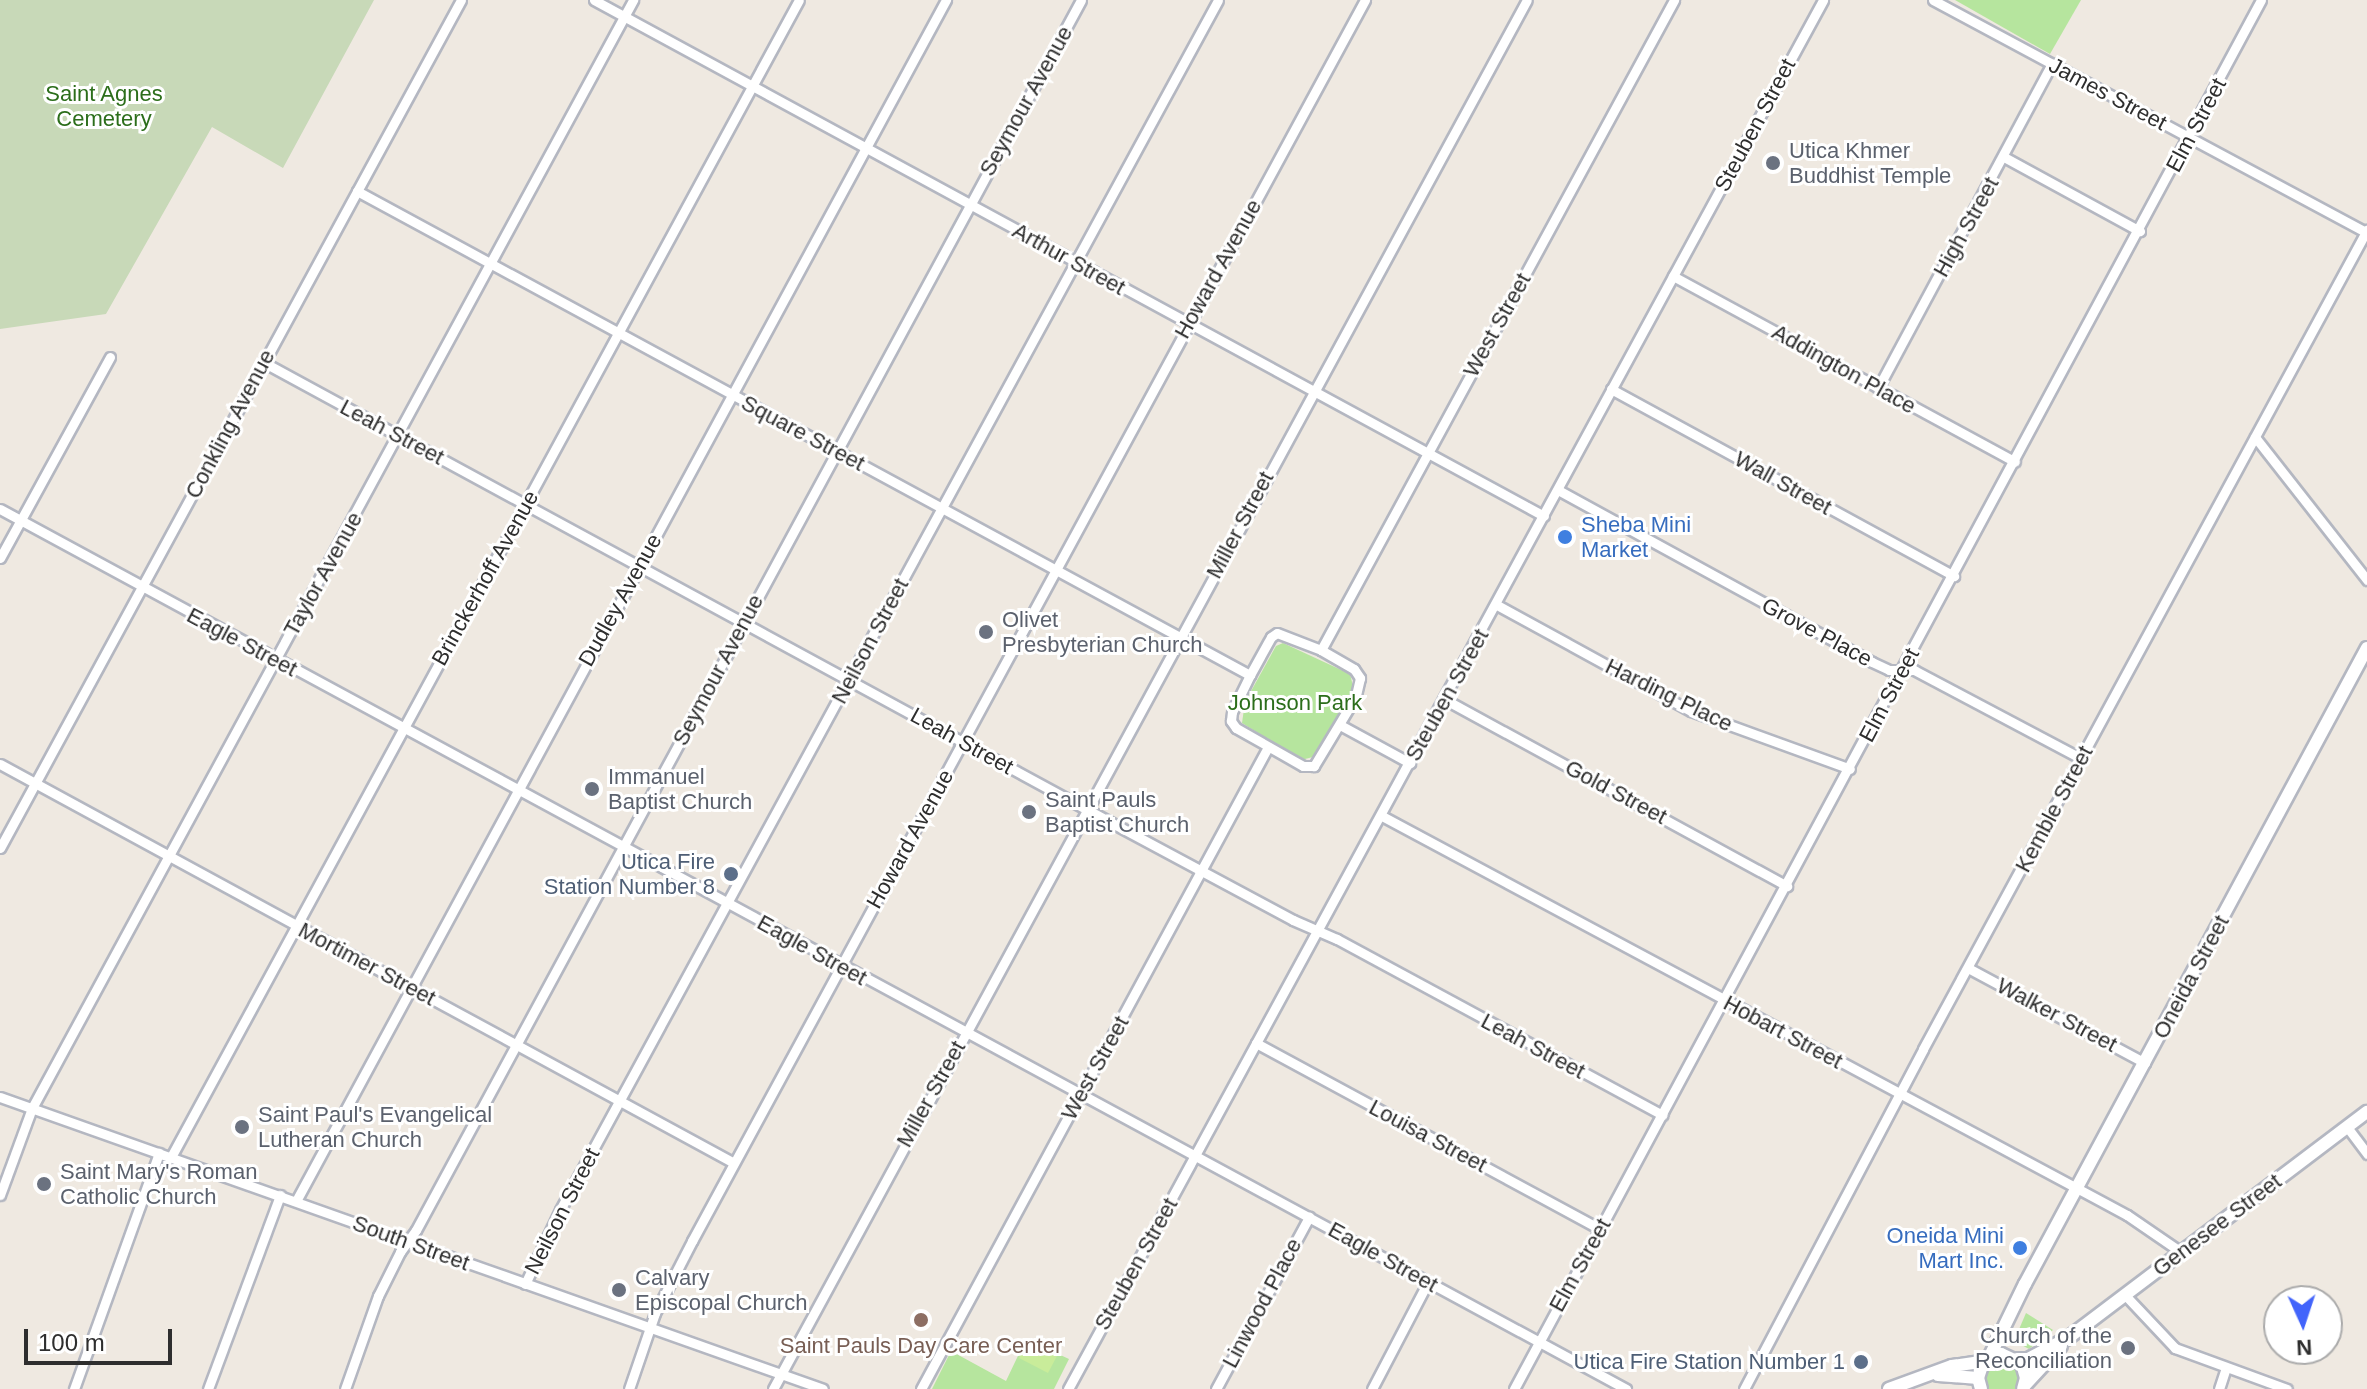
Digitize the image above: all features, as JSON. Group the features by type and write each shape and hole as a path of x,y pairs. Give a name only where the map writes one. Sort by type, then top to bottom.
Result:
{"street":[{"name":"Conkling Avenue","path":"0,848 461,0"},
{"name":"Arthur Street","path":"594,0 1544,516"},
{"name":"Taylor Avenue","path":"0,1195 32,1108 633,0"},
{"name":"Brinckerhoff Avenue","path":"171,1157 799,0"},
{"name":"Dudley Avenue","path":"296,1201 946,0"},
{"name":"Seymour Avenue","path":"345,1389 378,1296 1081,0"},
{"name":"Neilson Street","path":"525,1284 727,903 1218,0"},
{"name":"Howard Avenue","path":"629,1389 650,1327 734,1163 1365,0"},
{"name":"Miller Street","path":"773,1389 1527,0"},
{"name":"West Street","path":"1321,650 1674,0"},
{"name":"Steuben Street","path":"1068,1389 1497,605 1823,0"},
{"name":"James Street","path":"1933,0 2367,232"},
{"name":"Elm Street","path":"1514,1389 2140,231 2261,0"},
{"name":"High Street","path":"1878,388 2052,64"},
{"path":"2004,157 2140,231"},
{"name":"Square Street","path":"357,191 1250,675"},
{"name":"Kemble Street","path":"1744,1389 2367,232"},
{"name":"Addington Place","path":"1673,276 2015,462"},
{"path":"0,558 110,357"},
{"name":"Leah Street","path":"263,362 1201,871 1662,1115"},
{"name":"Wall Street","path":"1611,389 1954,576"},
{"path":"2255,437 2286,472 2367,580"},
{"name":"Grove Place","path":"1558,490 1872,662 1889,670 1914,670 2082,759"},
{"name":"Eagle Street","path":"0,509 1626,1389"},
{"name":"Harding Place","path":"1497,605 1691,711 1850,769"},
{"path":"1277,633 1321,650 1354,669 1360,678 1356,696 1314,766 1303,766 1236,728 1231,721 1232,712 1271,637 1277,633"},
{"name":"Oneida Street","path":"1979,1385 1987,1360 2014,1305 2367,648"},
{"name":"Gold Street","path":"1444,699 1787,886"},
{"path":"1340,725 1410,763"},
{"name":"West Street","path":"921,1389 1268,747"},
{"name":"Mortimer Street","path":"0,764 734,1163"},
{"name":"Hobart Street","path":"1382,816 2078,1189 2156,1232 2181,1252"},
{"name":"Walker Street","path":"1968,968 2145,1063"},
{"name":"Louisa Street","path":"1256,1043 1600,1229"},
{"name":"South Street","path":"0,1097 823,1389"},
{"name":"Genesee Street","path":"2016,1358 2028,1359 2068,1338 2367,1112"},
{"path":"2347,1127 2367,1154"},
{"path":"74,1389 159,1153"},
{"path":"208,1389 280,1195"},
{"name":"Linwood Place","path":"1216,1389 1309,1217"},
{"path":"1372,1389 1428,1282"},
{"path":"2125,1295 2169,1345 2287,1389"},
{"name":"Oneida Street","path":"2014,1305 2007,1347 2025,1371 2024,1387"},
{"name":"Genesee Street","path":"2024,1387 2068,1338"},
{"path":"1889,1389 1935,1375 1952,1366 1987,1360 2001,1354 2016,1358"},
{"path":"2219,1389 2226,1368"},
{"path":"1935,1375 1979,1385"}],"green space":[{"name":"Saint Agnes Cemetery","path":"0,0 374,0 283,168 212,127 106,314 0,329"},
{"path":"1955,0 2081,0 2050,54"},
{"name":"Johnson Park","path":"1283,643 1350,674 1352,682 1352,694 1313,757 1301,760 1242,723 1245,702 1276,646"},
{"path":"2026,1313 2053,1330 2029,1349 2014,1341"},
{"path":"1026,1339 1069,1359 1054,1389 932,1389 951,1351 1006,1381"},
{"path":"1029,1339 1058,1354 1048,1373 1019,1358"},
{"path":"2014,1358 2023,1389 1981,1389 1986,1361"}],"place":[{"name":"Utica Khmer Buddhist Temple","path":"1773,163"},
{"name":"Sheba Mini Market","path":"1565,537"},
{"name":"Olivet Presbyterian Church","path":"986,632"},
{"name":"Immanuel Baptist Church","path":"592,789"},
{"name":"Saint Pauls Baptist Church","path":"1029,812"},
{"name":"Utica Fire Station Number 8","path":"731,874"},
{"name":"Saint Paul's Evangelical Lutheran Church","path":"242,1127"},
{"name":"Saint Mary's Roman Catholic Church","path":"44,1184"},
{"name":"Oneida Mini Mart Inc.","path":"2020,1248"},
{"name":"Calvary Episcopal Church","path":"619,1290"},
{"name":"Saint Pauls Day Care Center","path":"921,1320"},
{"name":"Church of the Reconciliation","path":"2128,1348"},
{"name":"Utica Fire Station Number 1","path":"1861,1362"}]}
